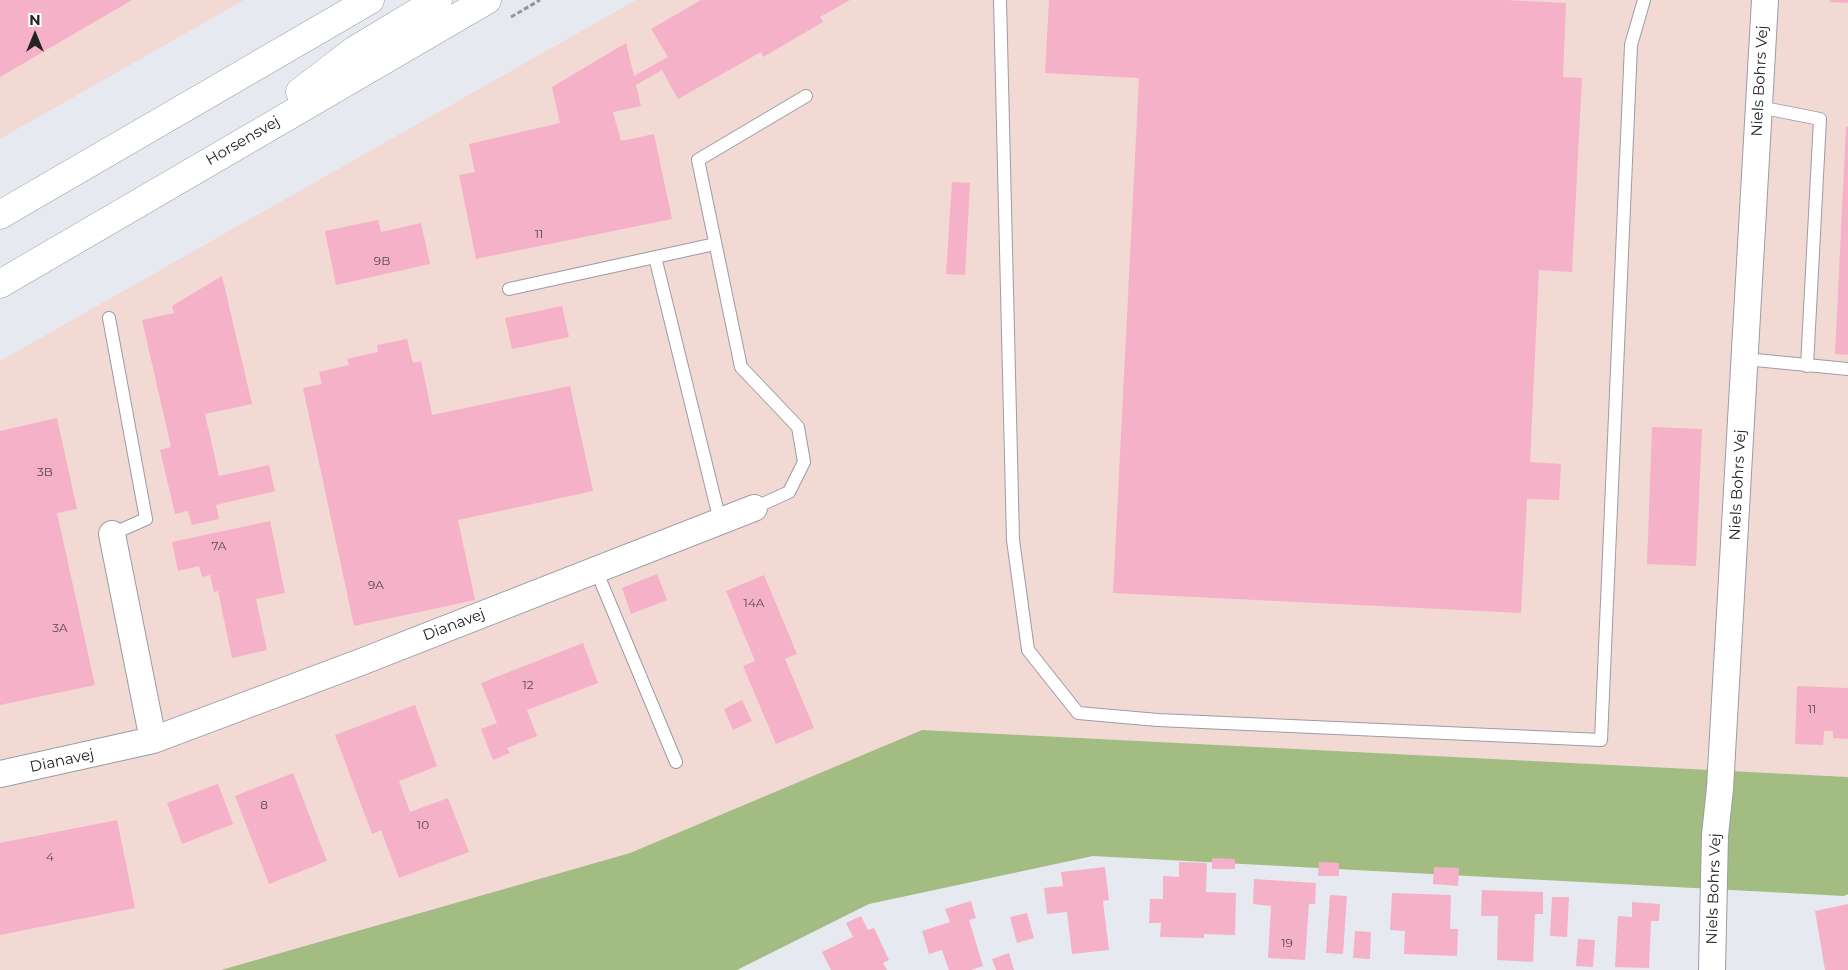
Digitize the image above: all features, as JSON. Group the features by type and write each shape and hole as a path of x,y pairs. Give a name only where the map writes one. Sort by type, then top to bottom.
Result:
{"main road":[{"path":"0,215 370,0"},
{"path":"205,164 355,50 438,0"},
{"name":"Horsensvej","path":"0,284 488,0"}],"street":[{"name":"Niels Bohrs Vej","path":"1712,970 1715,835 1720,788 1765,0"},
{"name":"Dianavej","path":"0,774 153,740 754,508"},
{"path":"112,534 153,740"}],"lane":[{"path":"1000,0 1013,540 1028,650 1078,713 1158,720 1601,740 1631,45 1644,0"},
{"path":"754,508 789,492 804,462 798,426 741,367 698,160 806,96"},
{"path":"1759,107 1820,119 1808,366"},
{"path":"509,289 715,244"},
{"path":"655,257 720,521"},
{"path":"109,318 146,519 112,534"},
{"path":"1745,359 1848,369"},
{"path":"596,570 676,762"}],"shaded area":[{"path":"0,0 244,0 0,139"},
{"path":"636,0 1848,0 1848,777 922,730 630,853 221,970 0,970 0,361"}],"green space":[{"path":"922,730 1848,777 1848,894 1844,896 1093,856 869,904 737,970 221,970 630,853"}],"building":[{"path":"0,0 132,0 0,77"},
{"path":"701,0 850,0 820,17 823,22 763,57 761,52 678,99 662,70 636,85 641,106 613,112 621,141 654,134 672,219 476,259 459,175 475,172 469,144 560,123 552,87 626,43 634,76 668,57 651,29"},
{"path":"1049,0 1505,0 1566,3 1563,77 1582,78 1572,272 1539,270 1530,462 1561,464 1559,500 1527,499 1521,613 1113,593 1139,78 1045,73"},
{"path":"1830,0 1848,0 1848,3 1830,2"},
{"path":"1846,127 1848,127 1848,355 1835,354"},
{"path":"952,182 970,183 965,275 946,274"},
{"path":"378,220 381,232 421,223 430,264 336,285 325,231"},
{"path":"222,276 252,404 205,414 219,476 269,465 275,491 216,505 219,519 192,525 188,511 175,514 160,450 171,447 142,320 174,313 172,306"},
{"path":"562,306 569,337 512,349 505,318"},
{"path":"407,339 413,363 421,361 432,415 570,386 593,491 458,520 475,600 354,626 303,388 322,384 319,372 349,365 347,359 378,352 377,345"},
{"path":"57,418 77,509 57,513 95,685 0,705 0,431"},
{"path":"1652,427 1702,429 1696,566 1647,564"},
{"path":"270,521 285,593 256,599 267,650 232,658 218,591 214,592 210,575 202,577 199,566 178,571 172,542"},
{"path":"657,574 667,600 631,614 622,588"},
{"path":"764,575 797,654 785,659 814,728 776,744 743,666 755,661 726,591"},
{"path":"583,643 598,683 527,710 537,736 507,748 510,753 493,760 481,729 497,723 481,683"},
{"path":"1797,686 1848,688 1848,739 1833,738 1833,731 1824,731 1823,745 1795,744"},
{"path":"742,700 752,721 733,730 724,709"},
{"path":"415,705 437,766 399,781 410,812 448,798 469,852 399,878 381,830 372,834 335,735"},
{"path":"293,773 327,861 269,884 235,796"},
{"path":"218,784 233,824 182,844 167,803"},
{"path":"117,820 135,908 0,935 0,843"},
{"path":"1212,858 1235,859 1235,869 1212,869"},
{"path":"1179,862 1207,863 1206,892 1236,893 1235,935 1204,934 1204,938 1160,937 1161,923 1149,923 1150,899 1163,899 1163,876 1179,877"},
{"path":"1319,862 1339,863 1339,876 1318,876"},
{"path":"1105,867 1109,900 1103,901 1109,950 1072,954 1067,912 1047,914 1044,888 1063,886 1061,872"},
{"path":"1434,867 1459,868 1458,886 1433,884"},
{"path":"1254,879 1316,883 1315,904 1309,904 1305,960 1268,958 1271,906 1253,904"},
{"path":"1482,890 1543,892 1543,914 1535,914 1533,962 1497,960 1498,916 1481,916"},
{"path":"1392,893 1451,895 1450,929 1458,929 1457,956 1404,954 1405,931 1390,930"},
{"path":"1330,895 1347,896 1343,954 1326,953"},
{"path":"1552,897 1569,897 1567,937 1550,936"},
{"path":"971,901 976,918 969,920 983,966 971,970 949,970 942,950 929,954 922,931 950,922 945,909"},
{"path":"1632,902 1660,904 1659,921 1651,921 1649,968 1615,967 1618,916 1632,917"},
{"path":"1848,904 1848,970 1825,970 1815,911"},
{"path":"1027,913 1034,938 1017,943 1010,917"},
{"path":"861,916 868,930 874,928 889,960 883,963 887,970 831,970 822,952 853,937 846,923"},
{"path":"1355,931 1371,932 1370,959 1353,958"},
{"path":"1578,939 1595,940 1593,967 1576,966"},
{"path":"1009,953 1014,970 996,970 992,959"}]}
